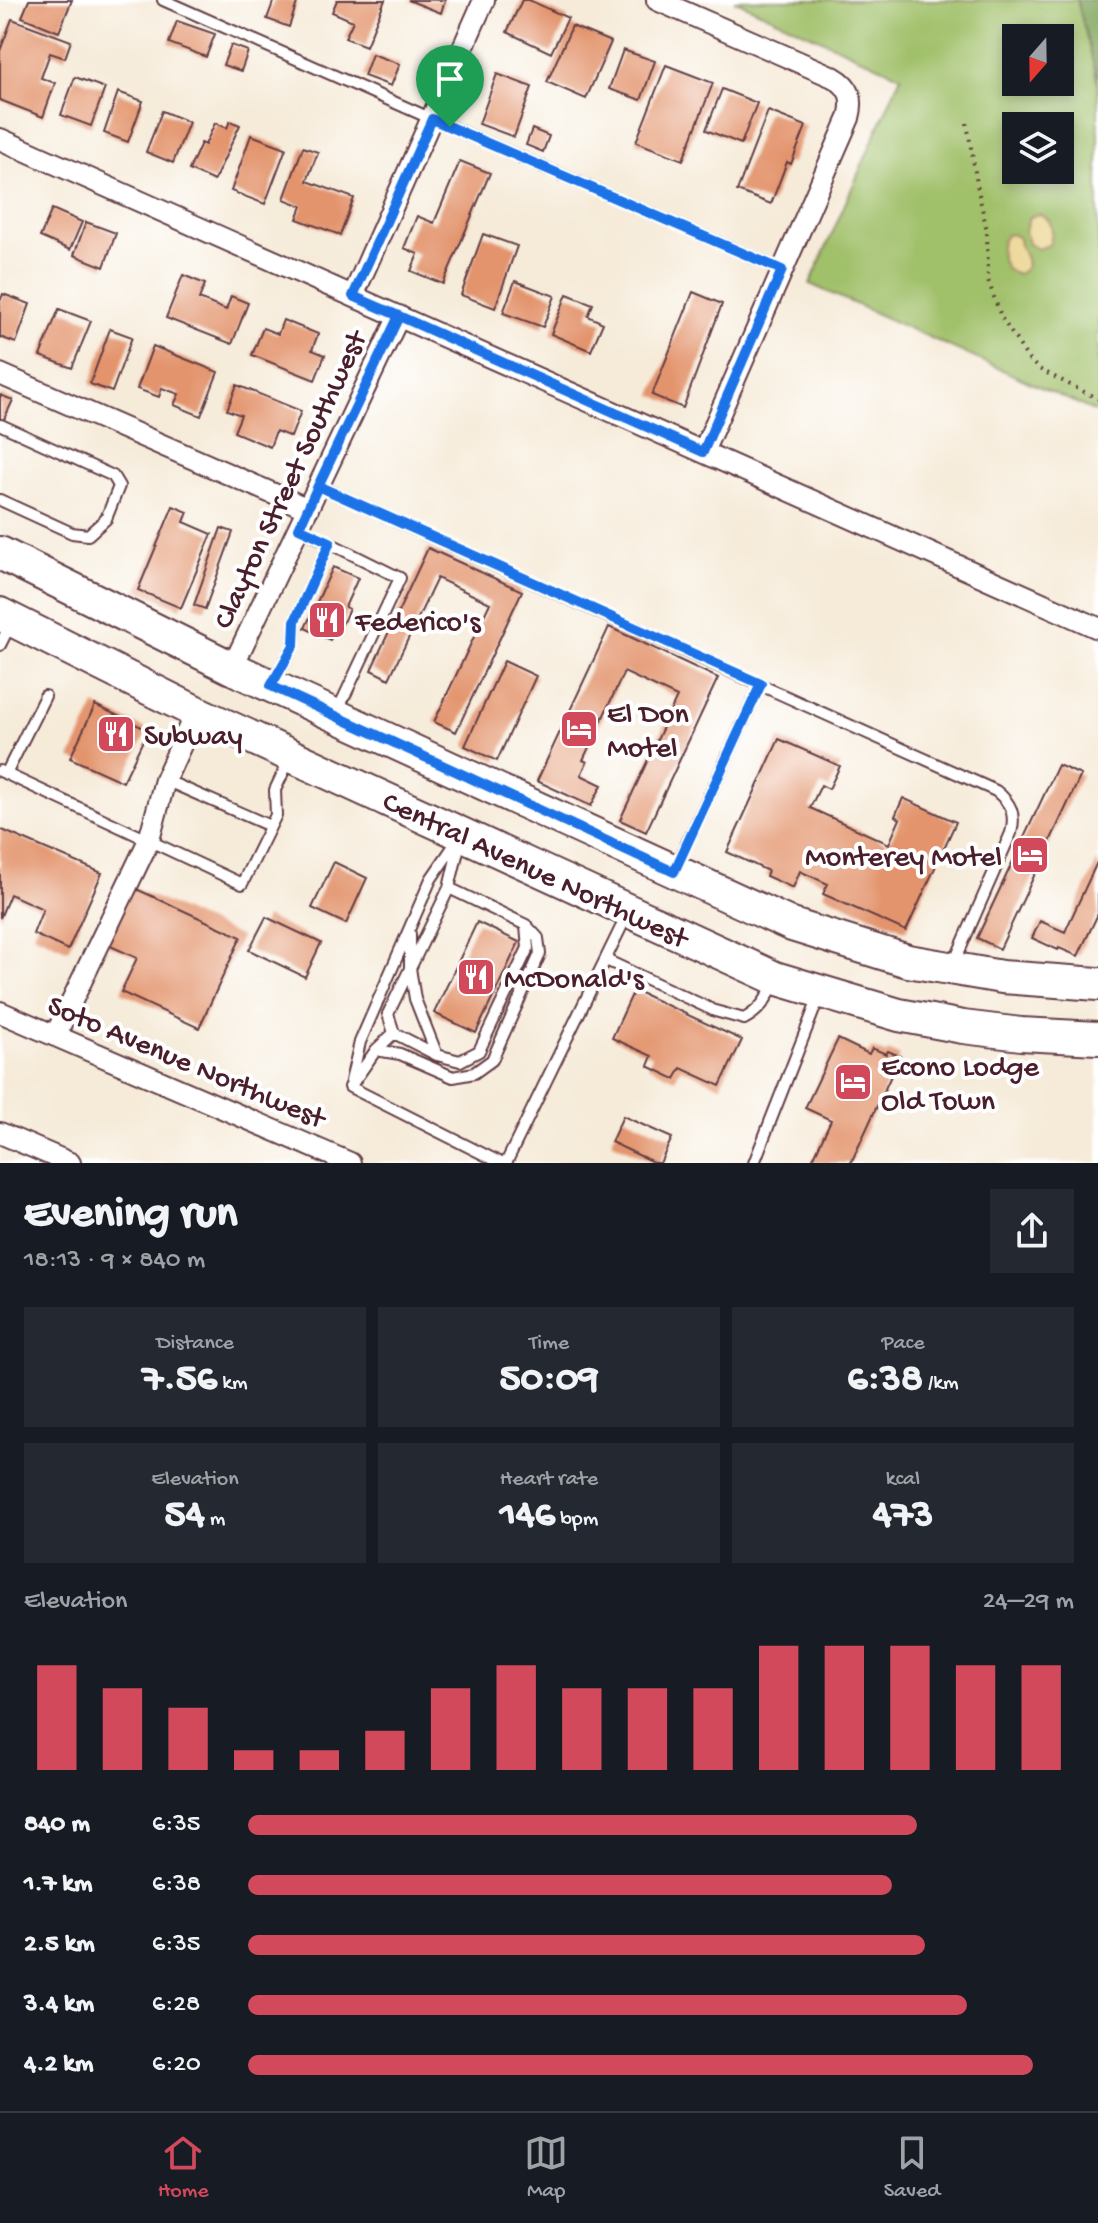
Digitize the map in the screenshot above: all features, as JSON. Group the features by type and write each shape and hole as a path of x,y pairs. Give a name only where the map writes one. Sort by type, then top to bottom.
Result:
{"main road":[{"path":"0,553 232,668 792,925 908,961 1002,977 1098,984"},
{"name":"Central Avenue Northwest","path":"4,626 775,978 899,1015 963,1027 1098,1038"}],"street":[{"name":"Clayton Street Southwest","path":"353,296 484,0"},
{"path":"657,0 833,77 842,82 852,98 849,118 703,452"},
{"path":"0,139 1098,628"},
{"name":"Clayton Street Southwest","path":"232,668 399,316"},
{"path":"0,374 308,509"},
{"path":"55,1036 149,840 165,780 196,712"},
{"name":"Soto Avenue Northwest","path":"0,1012 350,1163"},
{"path":"0,1133 70,1163"}],"lane":[{"path":"163,0 782,270"},
{"path":"0,500 72,533 88,535 106,519 119,486 113,476 1,425"},
{"path":"318,486 996,791 1011,807 1014,820 1011,833 951,969"},
{"path":"299,528 400,578 336,716"},
{"path":"271,686 294,645 295,621 330,542"},
{"path":"674,872 761,684"},
{"path":"45,696 3,772 242,884 276,815 275,790 291,756"},
{"path":"165,780 270,826"},
{"path":"462,835 449,888 388,1014 394,1033 437,1055 460,1061 479,1051 528,948 526,925"},
{"path":"350,1087 360,1042 431,879 462,835"},
{"path":"376,1050 400,1054 453,1077 474,1073 492,1060 540,954 538,938 526,925 449,888"},
{"path":"350,1087 504,1163 628,911"},
{"path":"410,928 410,968 415,999 437,1055"},
{"path":"606,960 715,1011 744,1019 757,1012 775,978"},
{"path":"754,1163 821,992"},
{"path":"350,1087 376,1050 394,1033"}],"path":[{"path":"967,123 987,231 988,280 1001,317 1029,360 1039,369 1098,399"}],"green space":[{"path":"734,0 1098,0 1098,413 810,284 901,76"},
{"path":"1077,0 1098,0 1098,82"}],"sand":[{"path":"1038,214 1050,222 1052,235 1049,245 1038,249 1028,244 1025,231 1029,217"},
{"path":"1006,235 1019,238 1026,260 1026,268 1018,274 1008,270 1001,252"}],"building":[{"path":"29,0 72,0 59,32 22,17"},
{"path":"274,0 297,3 289,27 267,19"},
{"path":"337,0 385,0 366,46 345,38 353,21 332,12"},
{"path":"408,0 445,0 441,13"},
{"path":"522,0 529,0 568,18 551,53 507,32"},
{"path":"12,19 71,41 65,58 50,53 41,78 55,83 43,117 0,100 0,51"},
{"path":"177,21 215,34 206,57 169,43"},
{"path":"572,26 611,42 586,99 547,82"},
{"path":"231,45 248,51 241,71 223,65"},
{"path":"623,50 655,61 641,100 609,89"},
{"path":"372,54 400,64 391,86 364,76"},
{"path":"666,65 713,83 683,160 636,142"},
{"path":"497,74 532,87 514,137 479,124"},
{"path":"75,77 105,88 91,126 61,115"},
{"path":"722,89 757,103 741,144 706,130"},
{"path":"118,92 143,101 128,142 104,133"},
{"path":"162,111 189,122 173,163 146,152"},
{"path":"768,111 806,126 791,164 787,162 771,204 737,191"},
{"path":"230,121 240,125 214,181 189,170 201,143 205,145 215,123 227,128"},
{"path":"532,129 549,136 543,152 526,145"},
{"path":"251,135 286,148 265,204 231,191"},
{"path":"303,147 318,152 307,181 354,198 340,235 297,219 302,206 284,199"},
{"path":"460,161 490,173 443,284 411,271 418,254 404,248 417,216 434,223"},
{"path":"52,209 82,222 70,250 40,237"},
{"path":"86,222 116,233 104,267 74,255"},
{"path":"483,234 517,246 495,308 461,295"},
{"path":"183,275 205,284 199,299 226,310 231,296 248,303 232,344 166,318"},
{"path":"515,281 555,296 543,327 503,313"},
{"path":"693,292 722,304 683,408 652,395"},
{"path":"3,294 30,304 16,343 0,337 0,301"},
{"path":"567,294 593,304 588,316 603,323 591,351 551,334"},
{"path":"59,309 91,321 72,368 40,356"},
{"path":"283,320 318,334 312,350 325,355 315,380 252,355 263,328 278,334"},
{"path":"110,329 132,337 112,392 90,384"},
{"path":"153,346 218,372 201,416 174,405 179,394 162,388 159,397 137,389"},
{"path":"237,385 301,411 291,437 276,431 270,447 234,432 241,415 227,410"},
{"path":"0,395 13,400 0,428"},
{"path":"173,506 188,512 184,522 212,534 181,608 138,590"},
{"path":"221,528 233,532 205,609 194,605"},
{"path":"428,548 522,591 456,732 434,722 490,603 437,578 389,679 371,670"},
{"path":"333,567 358,578 345,607 349,609 338,633 335,631 330,640 305,628"},
{"name":"El Don Motel","path":"609,627 718,678 646,832 620,820 677,697 624,672 583,760 587,762 581,775 602,785 591,806 537,781"},
{"path":"504,661 536,676 497,761 465,746"},
{"path":"95,705 148,730 123,782 70,758"},
{"path":"779,739 840,766 829,789 821,785 810,808 889,844 900,819 895,816 903,798 956,822 906,931 823,894 828,884 800,871 793,888 766,876 768,871 727,852"},
{"name":"Monterey Motel","path":"1058,765 1081,775 1000,949 977,938"},
{"path":"0,829 102,873 68,950 33,934 43,909 10,894 0,918"},
{"name":"Monterey Motel","path":"1098,860 1098,914 1078,956 1032,938 1040,921 1065,932"},
{"path":"334,862 367,878 346,924 312,908"},
{"path":"132,887 241,937 199,1028 121,992 137,958 106,944"},
{"path":"266,917 321,943 305,977 249,950"},
{"name":"McDonald's","path":"477,922 519,942 476,1033 434,1013"},
{"path":"634,990 742,1040 720,1086 681,1068 675,1079 648,1066 652,1056 612,1038"},
{"name":"Econo Lodge Old Town","path":"838,1039 869,1054 872,1048 900,1056 851,1163 811,1163 831,1120 805,1108"},
{"path":"623,1116 672,1138 660,1163 611,1142"}],"place":[{"name":"Federico's","path":"327,620"},
{"name":"El Don Motel","path":"579,729"},
{"name":"Subway","path":"116,734"},
{"name":"Monterey Motel","path":"1030,855"},
{"name":"McDonald's","path":"476,977"},
{"name":"Econo Lodge Old Town","path":"853,1082"}],"route":[{"path":"450,127 432,119 353,296 399,316 318,486 299,528 330,542 295,621 294,645 271,686 674,872 761,684 318,486 359,401 399,316 703,452 782,270 450,127"}]}
